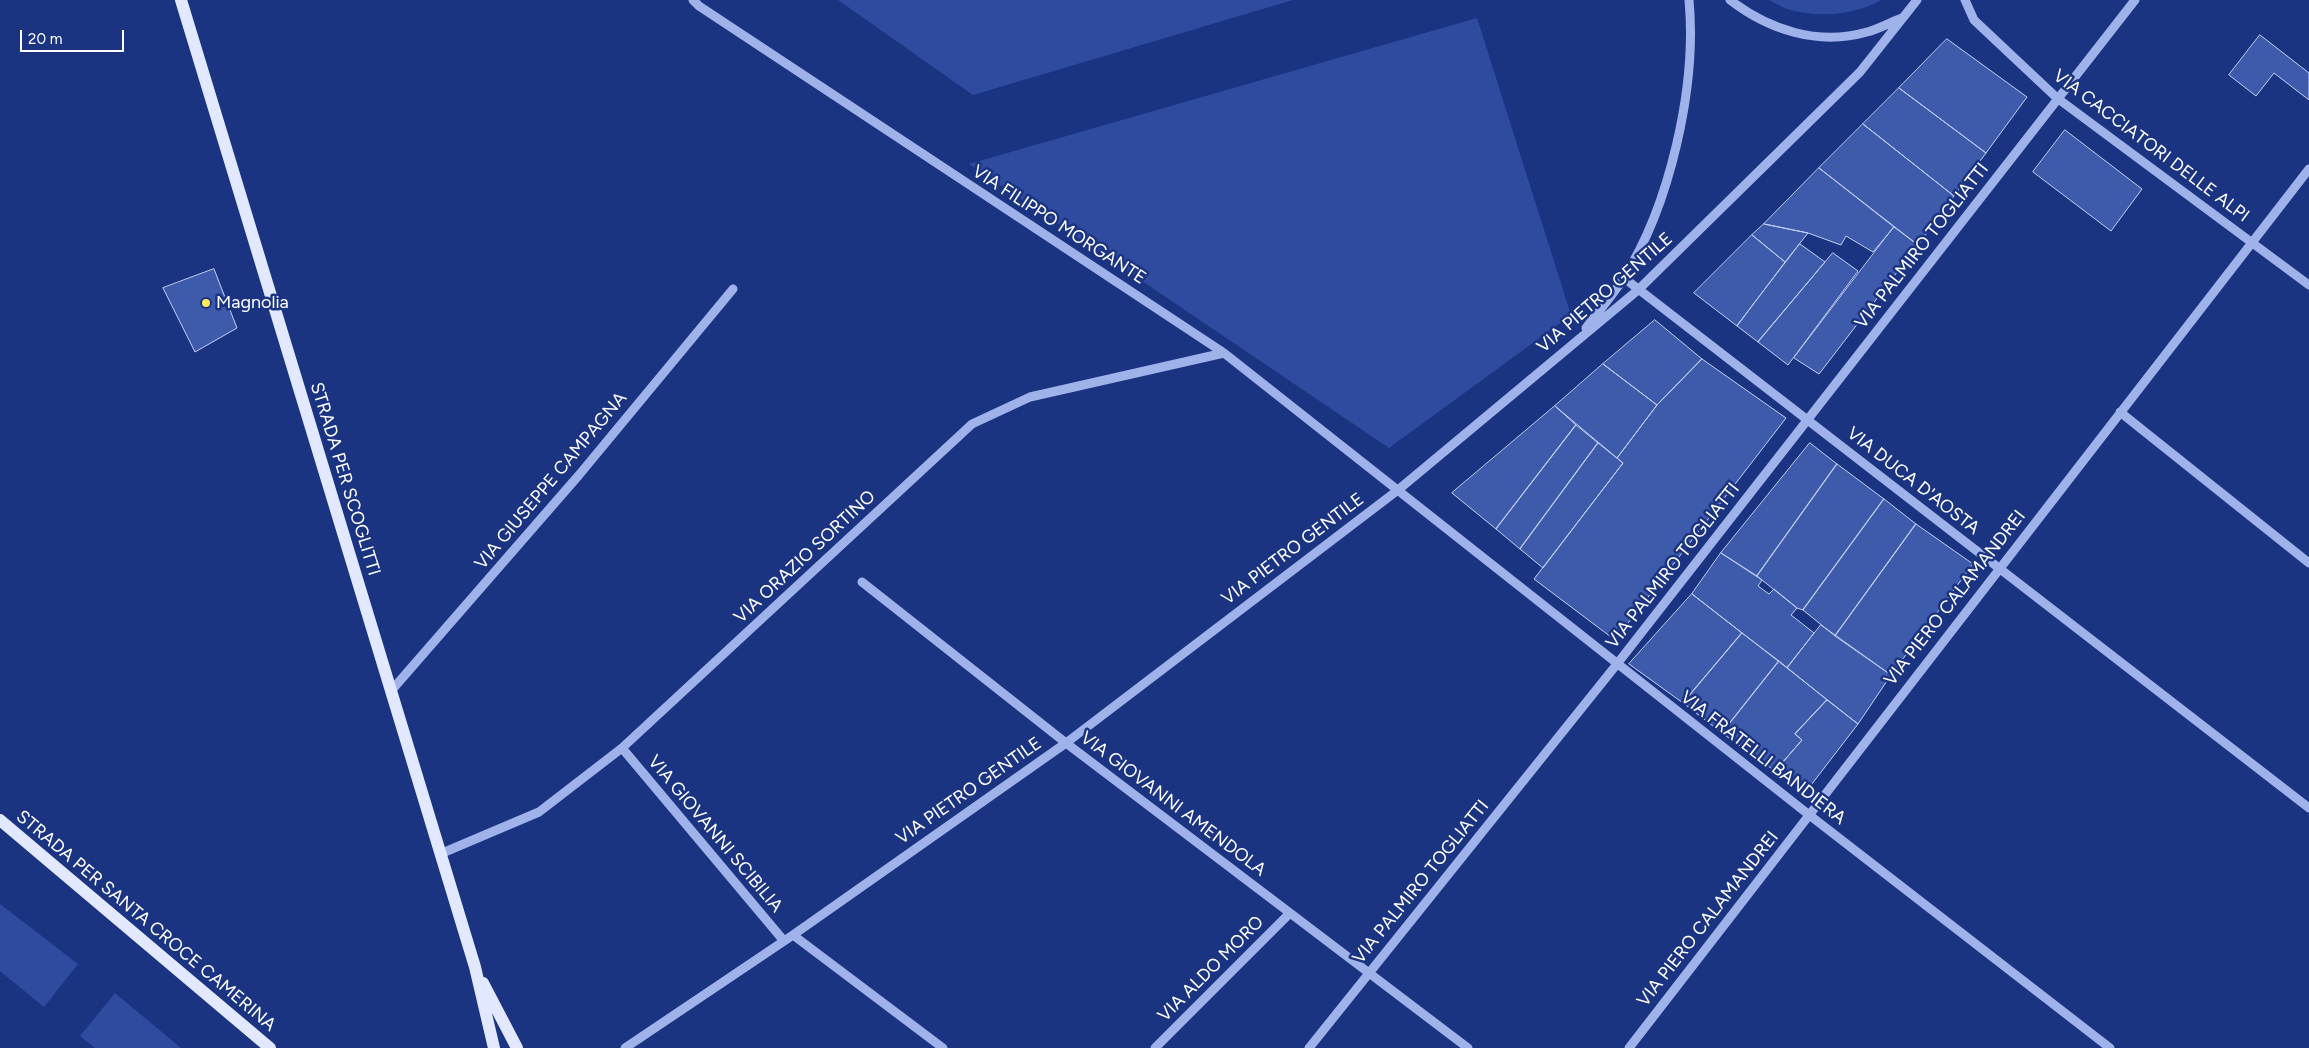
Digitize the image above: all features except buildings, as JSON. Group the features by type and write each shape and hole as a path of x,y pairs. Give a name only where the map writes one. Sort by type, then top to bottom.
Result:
{"main road":[{"name":"STRADA PER SCOGLITTI","path":"181,0 475,967"},
{"name":"STRADA PER SANTA CROCE CAMERINA","path":"0,820 270,1048"},
{"path":"475,967 494,1048"},
{"path":"475,967 517,1048"}],"street":[{"name":"VIA FILIPPO MORGANTE","path":"693,0 699,6 1224,353 1398,490"},
{"path":"1577,340 1624,278 1653,221 1668,176 1682,120 1691,51 1690,0"},
{"path":"1730,0 1750,16 1787,32 1827,38 1866,32 1903,17"},
{"name":"VIA PIETRO GENTILE","path":"625,1048 793,935 1066,743 1398,490 1638,290 1860,72 1917,0"},
{"name":"VIA CACCIATORI DELLE ALPI","path":"1965,0 1974,20 2056,98 2309,285"},
{"name":"VIA PALMIRO TOGLIATTI","path":"1309,1048 1617,664 2056,98 2135,0"},
{"name":"VIA PIERO CALAMANDREI","path":"1629,1048 1808,814 2309,169"},
{"name":"VIA DUCA D'AOSTA","path":"1624,278 2309,808"},
{"name":"VIA GIUSEPPE CAMPAGNA","path":"391,691 580,475 733,289"},
{"name":"VIA ORAZIO SORTINO","path":"440,854 539,812 622,748 972,424 1030,397 1224,353"},
{"path":"2120,412 2309,563"},
{"name":"VIA FRATELLI BANDIERA","path":"1398,490 1808,814 2110,1048"},
{"name":"VIA GIOVANNI AMENDOLA","path":"862,582 1066,743 1468,1048"},
{"name":"VIA GIOVANNI SCIBILIA","path":"622,748 784,941"},
{"name":"VIA ALDO MORO","path":"1155,1048 1290,914"},
{"path":"793,935 943,1048"}],"shaded area":[{"path":"838,0 1293,0 973,95"},
{"path":"1769,0 1881,0 1850,12 1816,14 1794,11"},
{"path":"1477,18 1571,315 1389,448 969,164"},
{"path":"0,904 78,964 44,1007 0,971"},
{"path":"115,993 181,1048 95,1048 80,1036"}],"place":[{"name":"Magnolia","path":"206,303"}]}
